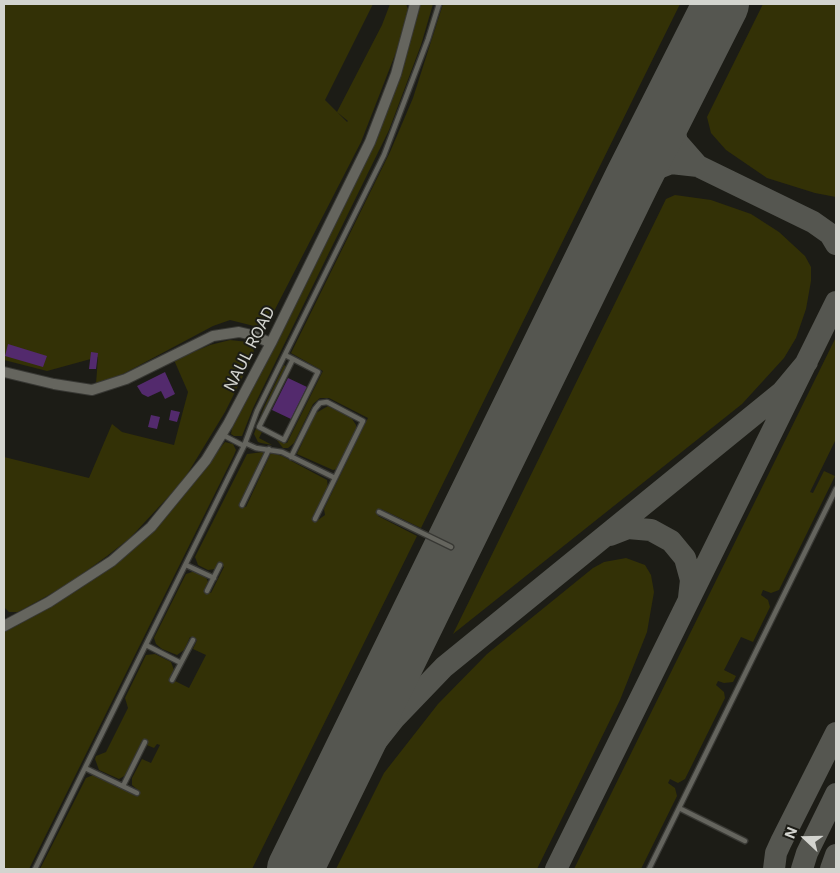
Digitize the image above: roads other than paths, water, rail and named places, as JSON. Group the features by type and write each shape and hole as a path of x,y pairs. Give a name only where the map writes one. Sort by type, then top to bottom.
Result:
{"street":[{"name":"NAUL ROAD","path":"4,626 49,602 112,561 151,527 185,488 221,435 271,343 373,133 396,74 415,4"},
{"path":"4,372 54,384 92,390 107,387 126,379 213,336 238,332 252,335 271,343"}],"lane":[{"path":"35,869 186,565 244,444 257,411 384,155 425,48 439,4"},
{"path":"285,355 293,359 318,372 284,440 259,427 293,359"},
{"path":"291,457 314,409 320,403 327,402 363,421 315,519"},
{"path":"221,435 256,448 269,449 291,457 335,478"},
{"path":"242,505 269,449"},
{"path":"649,869 836,489"},
{"path":"379,512 451,547"},
{"path":"186,565 214,578"},
{"path":"207,592 220,565"},
{"path":"172,680 193,640"},
{"path":"146,645 181,663"},
{"path":"123,786 145,742"},
{"path":"85,768 137,793"},
{"path":"679,808 745,841"}]}
